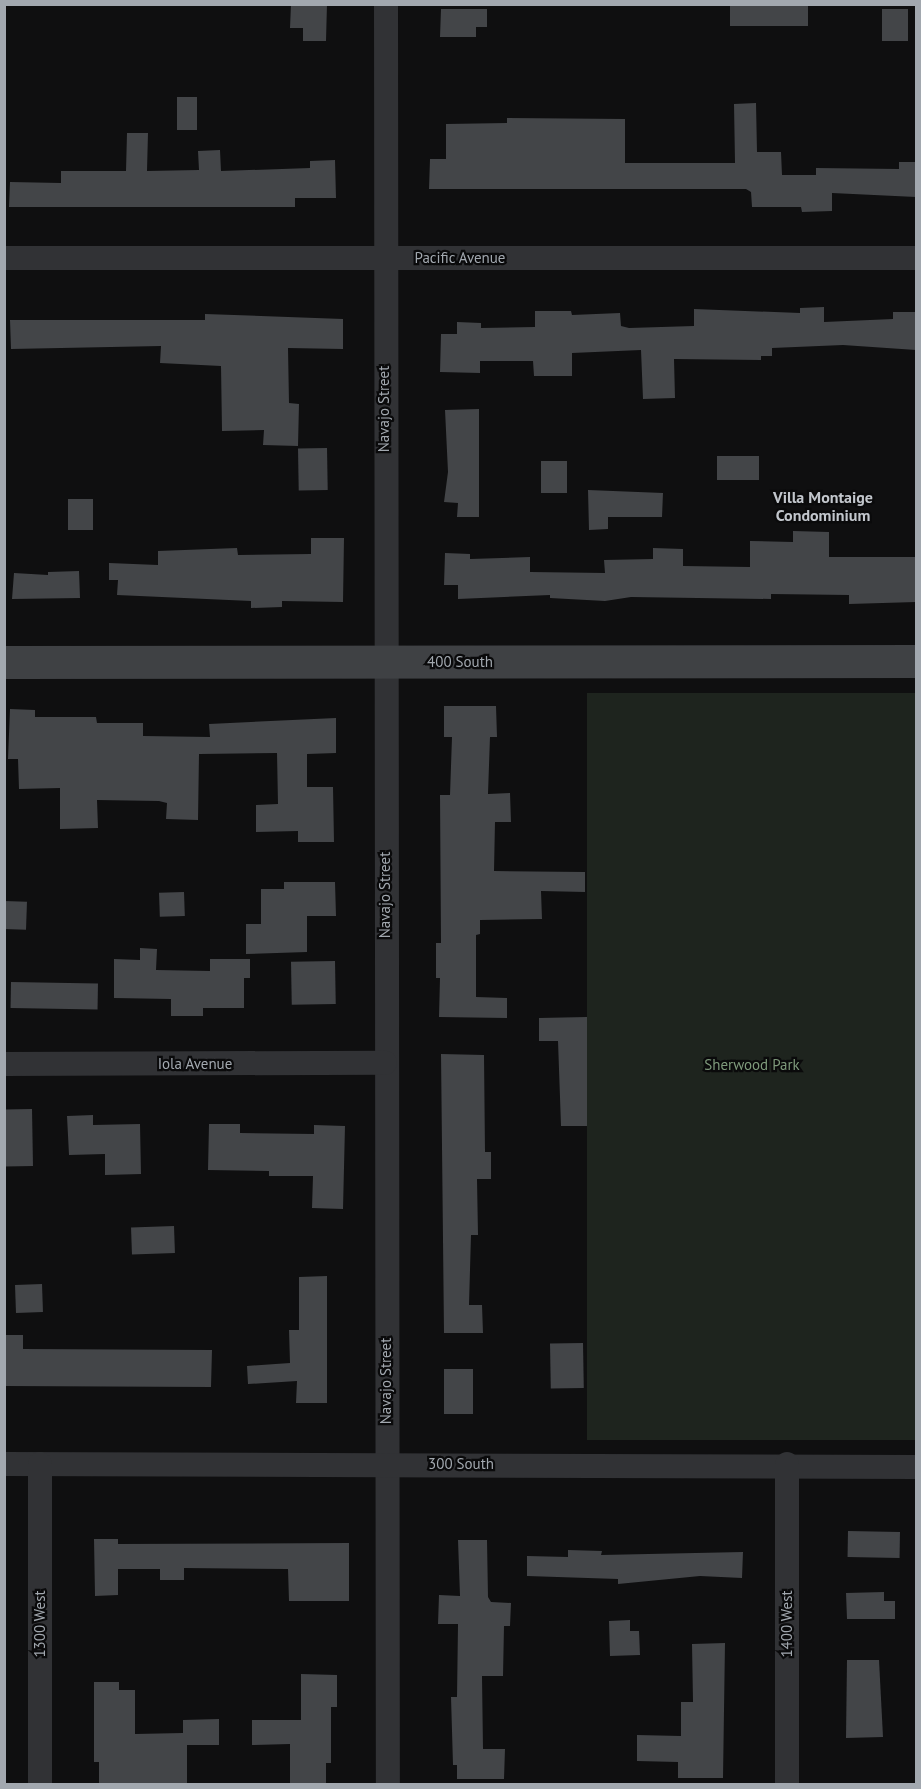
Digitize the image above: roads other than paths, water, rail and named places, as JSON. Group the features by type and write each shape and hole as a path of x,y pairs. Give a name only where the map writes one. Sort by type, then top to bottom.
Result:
{"main road":[{"name":"400 South","path":"4,662 916,662"}],"street":[{"name":"Navajo Street","path":"386,4 384,661 388,1785"},
{"name":"Pacific Avenue","path":"4,258 916,258"},
{"name":"Iola Avenue","path":"4,1064 385,1063"},
{"name":"300 South","path":"4,1464 787,1464 916,1467"},
{"name":"1300 West","path":"40,1464 40,1785"},
{"name":"1400 West","path":"787,1464 787,1785"}],"district":[{"name":"Villa Montaige Condominium","path":"823,506"}],"park label":[{"name":"Sherwood Park","path":"752,1065"}]}
